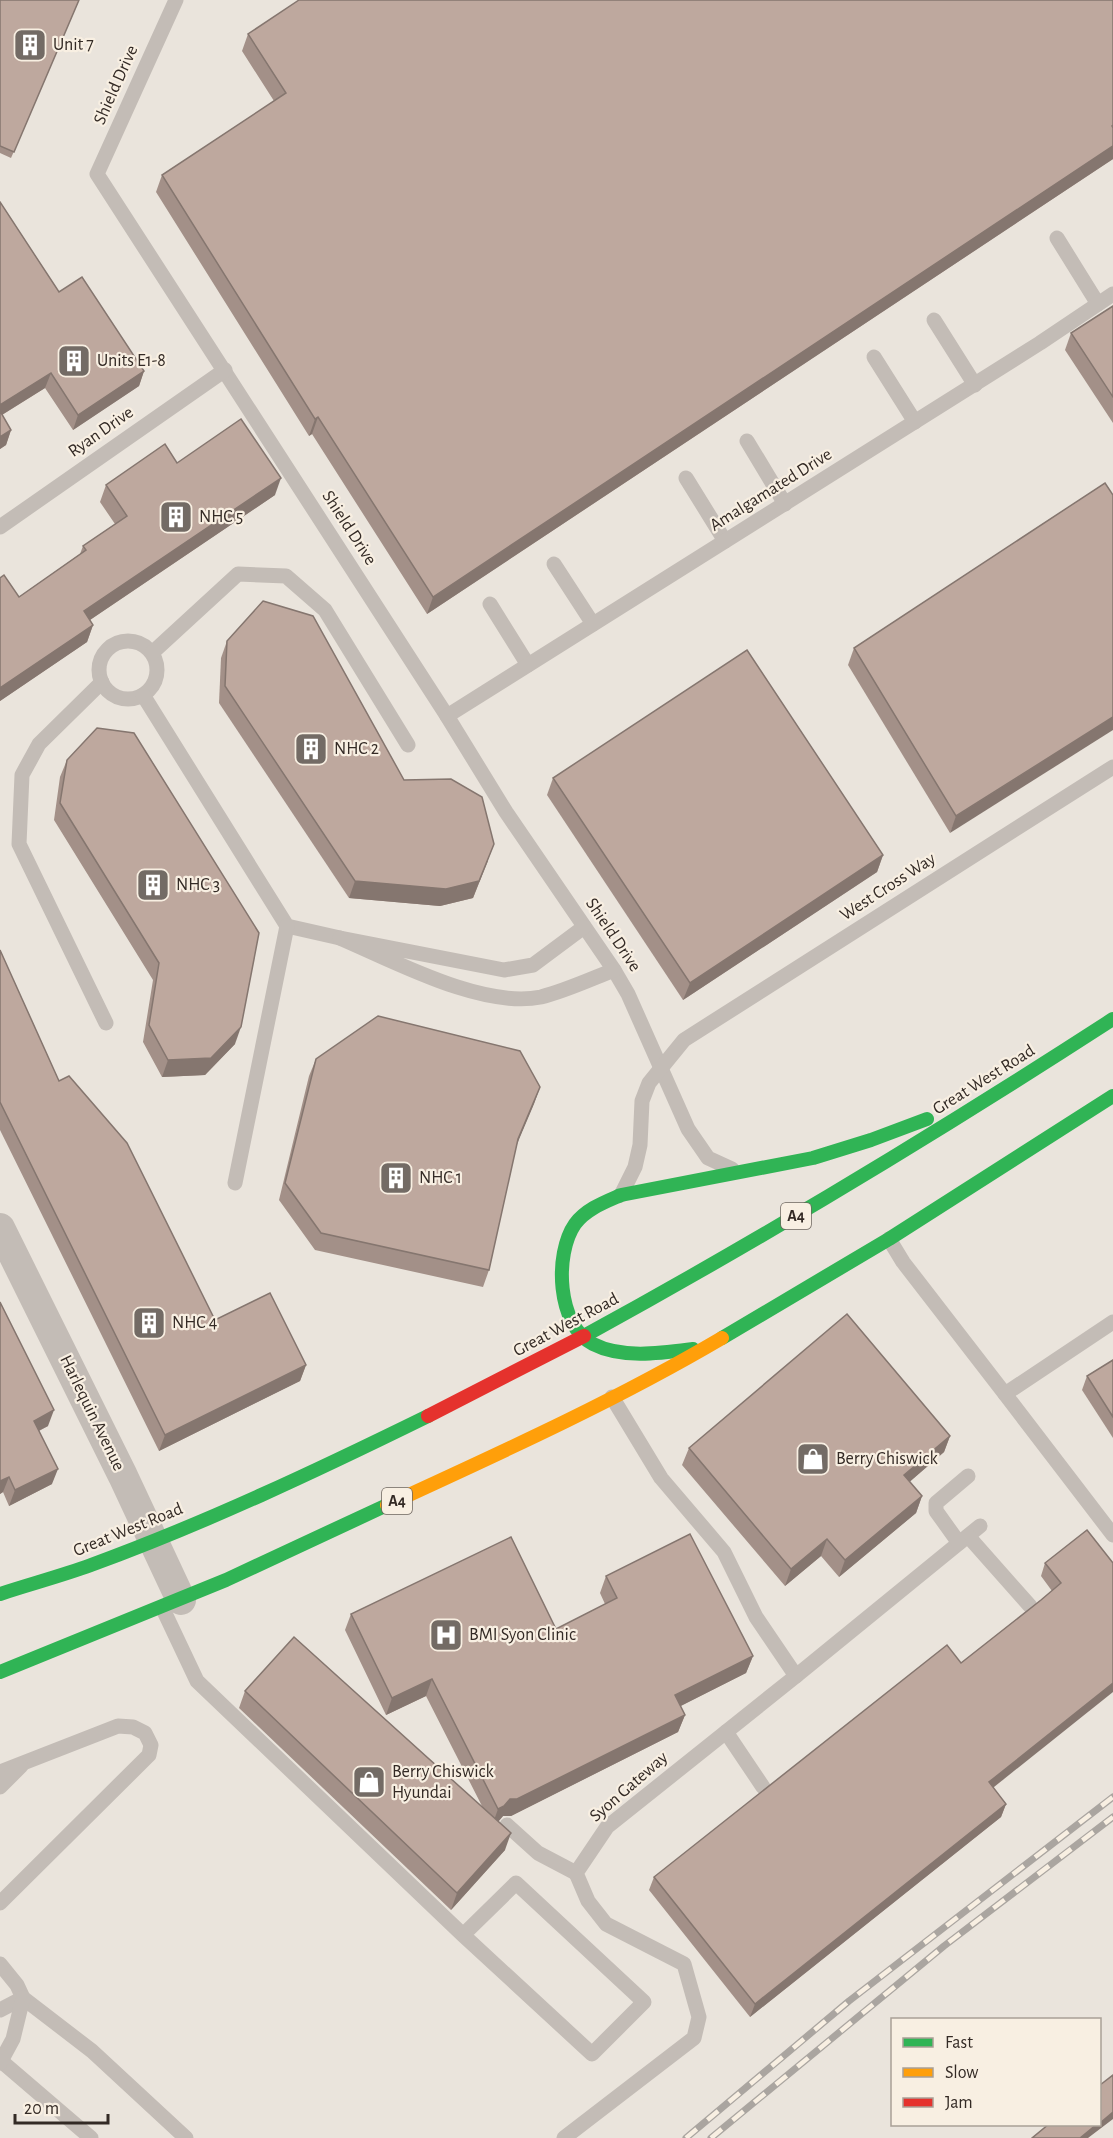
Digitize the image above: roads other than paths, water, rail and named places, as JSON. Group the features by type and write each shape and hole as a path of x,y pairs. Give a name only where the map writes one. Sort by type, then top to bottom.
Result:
{"highway":[{"name":"Great West Road","path":"0,1594 78,1570 153,1542 342,1458 583,1338 776,1229 1006,1089 1113,1019"},
{"path":"715,1342 696,1349 679,1351 630,1352 609,1349 583,1338 572,1318 564,1293 562,1270 565,1243 574,1224 593,1207 621,1195 813,1158 872,1140 1006,1089"},
{"name":"A4","path":"0,1672 236,1576 489,1458 612,1397 715,1342 889,1239 1113,1096"}],"street":[{"name":"Harlequin Avenue","path":"0,1228 123,1476 153,1542 172,1603"}],"lane":[{"name":"Shield Drive","path":"176,0 97,174 507,812 614,970 628,994 688,1129 708,1158 741,1173"},
{"path":"1057,237 1098,304"},
{"name":"Amalgamated Drive","path":"447,716 975,385 1113,294"},
{"path":"934,320 975,385"},
{"path":"874,357 915,422"},
{"name":"Ryan Drive","path":"0,527 225,370"},
{"path":"747,441 785,504"},
{"path":"686,478 725,541"},
{"path":"554,564 593,624"},
{"path":"153,653 238,574 286,576 324,610 408,745"},
{"path":"490,604 528,665"},
{"path":"128,640 138,642 153,653 158,671 151,688 143,695 124,699 115,696 102,682 99,672 100,662 104,653 111,646 128,640"},
{"path":"102,682 39,744 22,775 19,844 106,1023"},
{"path":"143,695 287,926 235,1183"},
{"name":"West Cross Way","path":"621,1195 635,1167 640,1145 642,1101 649,1083 684,1040 1113,767"},
{"path":"287,926 504,970 533,965 584,927"},
{"path":"340,938 451,985 502,998 540,997 614,970"},
{"path":"889,1239 903,1262 1113,1535"},
{"path":"1005,1394 1113,1322"},
{"path":"612,1397 662,1478 724,1552 756,1617 796,1676"},
{"path":"968,1476 936,1503 936,1511 969,1535 1030,1606"},
{"name":"Syon Gateway","path":"576,1873 607,1827 969,1535"},
{"path":"172,1603 197,1680 463,1935 592,2054 644,2002 516,1883 463,1935"},
{"path":"0,1772 118,1726 132,1727 145,1733 151,1745 149,1755 0,1903"},
{"path":"726,1732 763,1787"},
{"path":"0,1788 25,1762"},
{"path":"507,1826 538,1853 576,1873 588,1901 606,1923 684,1964 699,2017 694,2038 564,2138"},
{"path":"0,1964 23,1998 92,2051 186,2138"},
{"path":"0,2010 23,1998"},
{"path":"23,1998 13,2038 1,2062 91,2138"}],"railway":[{"path":"686,2138 849,2001 1113,1797"},
{"path":"711,2138 944,1946 1113,1817"}],"place":[{"name":"Unit 7","path":"30,45"},
{"name":"Units E1-8","path":"74,361"},
{"name":"NHC 5","path":"176,517"},
{"name":"NHC 2","path":"311,749"},
{"name":"NHC 3","path":"153,885"},
{"name":"NHC 1","path":"396,1178"},
{"name":"NHC 4","path":"149,1323"},
{"name":"Berry Chiswick","path":"813,1459"},
{"name":"BMI Syon Clinic","path":"446,1635"},
{"name":"Berry Chiswick Hyundai","path":"369,1782"}]}
